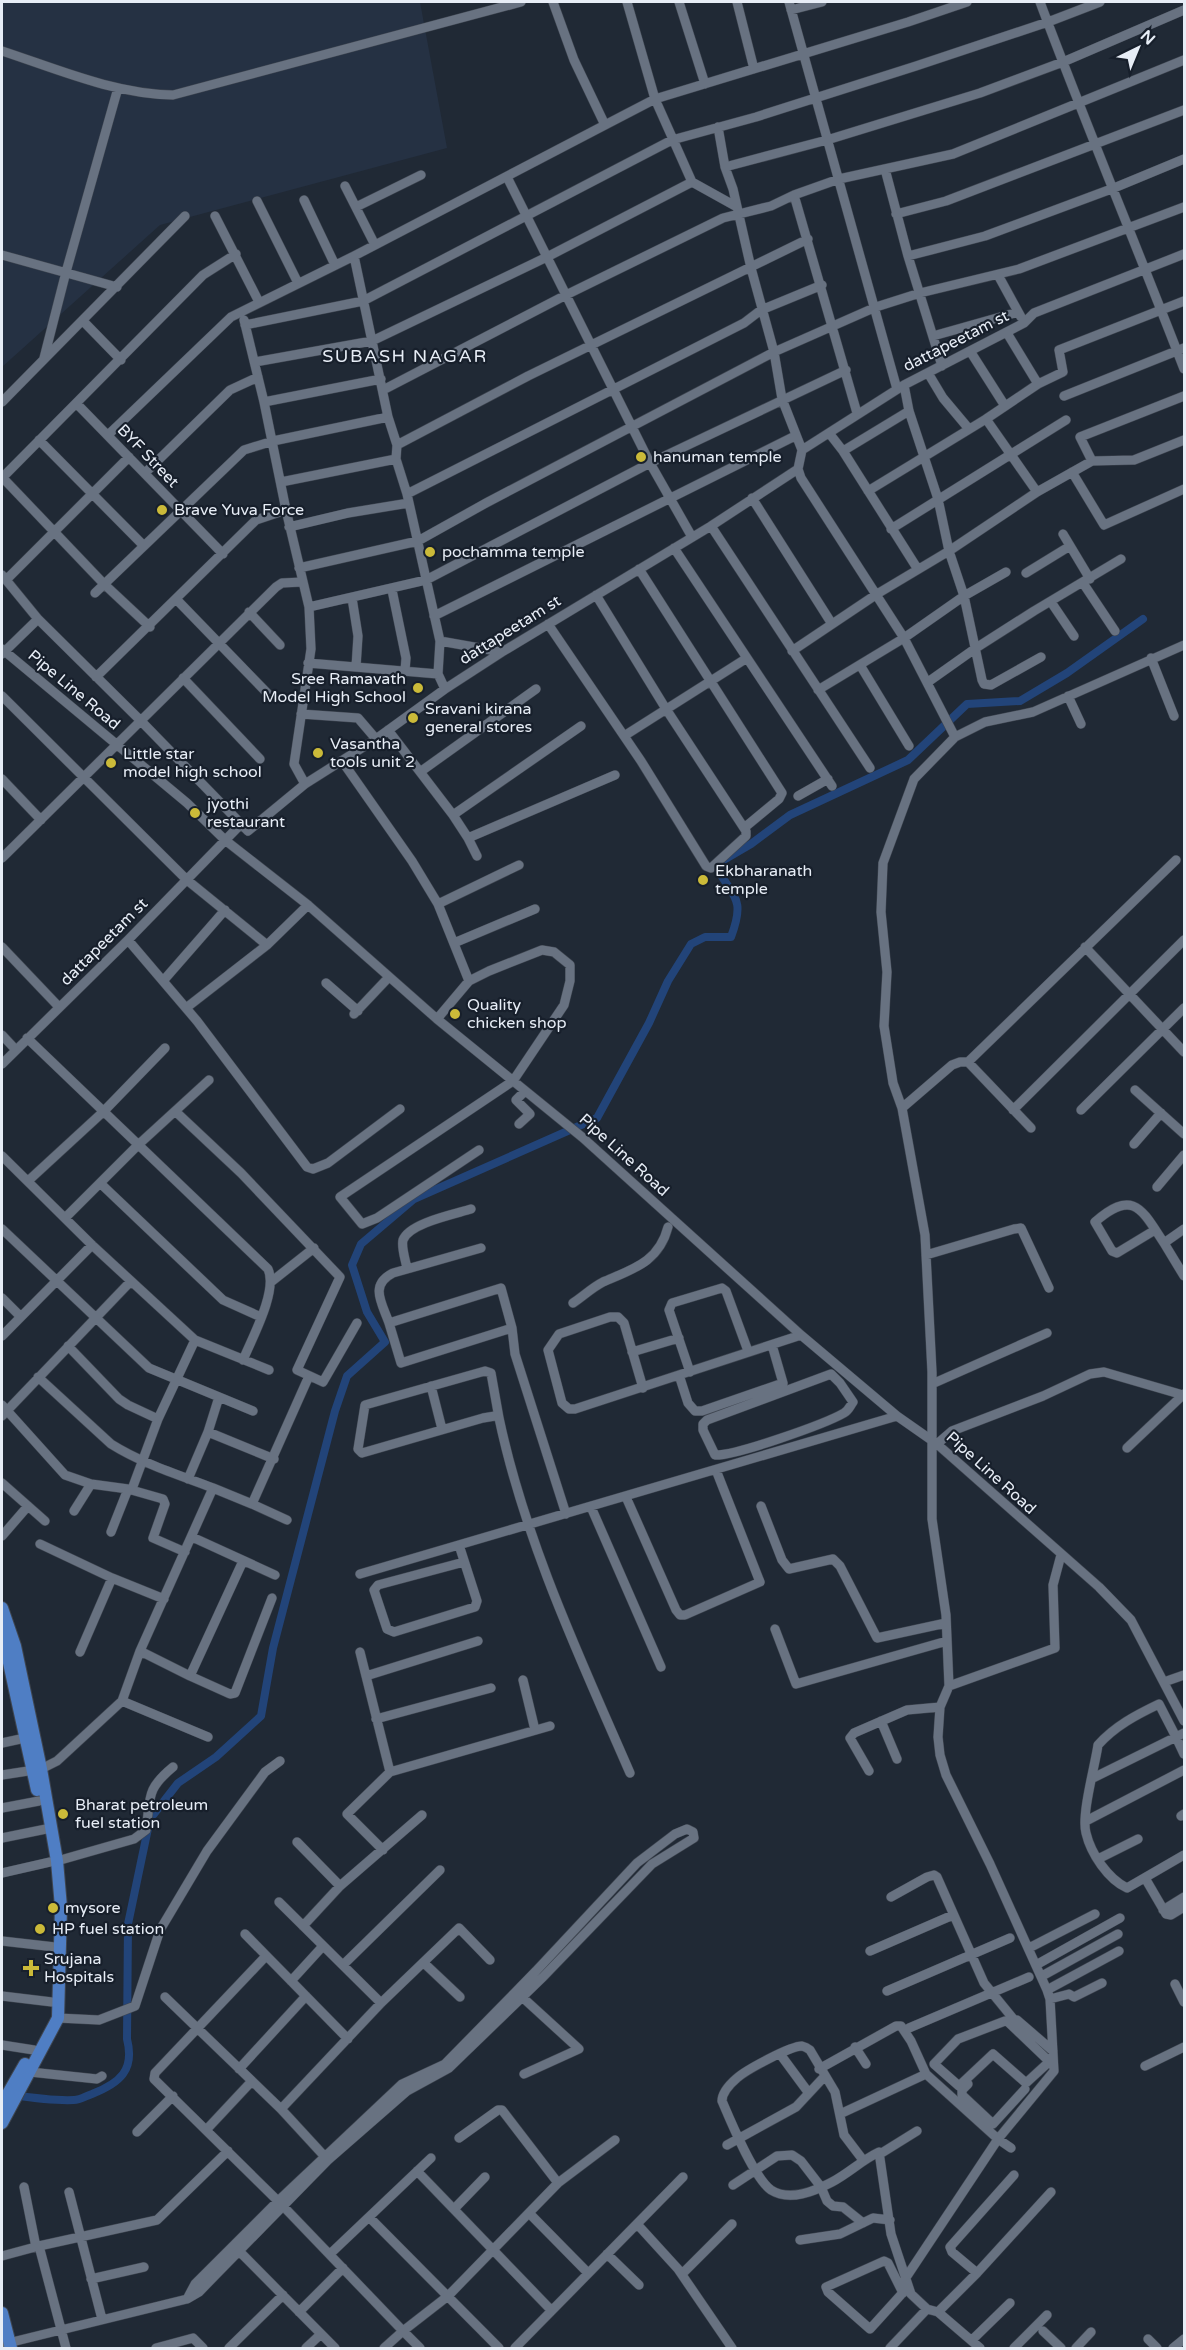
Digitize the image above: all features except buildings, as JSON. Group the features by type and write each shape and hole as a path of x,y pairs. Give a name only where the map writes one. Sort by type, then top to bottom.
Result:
{"main road":[{"path":"2,1608 15,1646 61,1907 58,2018 15,2089 3,2117"},
{"path":"2,1631 25,1738 37,1770 39,1801 48,1828"},
{"path":"26,2074 49,2018 52,2002 55,1947 53,1862"},
{"path":"2,2313 6,2344"}],"street":[{"path":"2,51 118,88 157,95 173,95 521,2"},
{"path":"553,2 574,60 605,124"},
{"path":"627,2 655,99 692,182 738,211"},
{"path":"679,2 705,84"},
{"path":"737,2 754,69"},
{"path":"822,2 790,6 900,387 938,499 949,551 964,596 982,680 987,686 991,685 1041,657"},
{"path":"108,435 231,317 354,256 605,124 655,99 967,2"},
{"path":"1040,2 1144,270 1181,349 1185,369"},
{"path":"245,325 363,300 672,140 817,98 1048,22 1100,2"},
{"path":"725,167 827,140 980,93 1063,62 1185,10"},
{"path":"383,390 566,295 738,211 771,206 794,195 839,180 953,154 1185,60"},
{"path":"44,358 118,88"},
{"path":"896,214 946,201 1185,110"},
{"path":"718,128 725,167 774,352 782,399 801,450 798,469 801,478 904,638 954,733"},
{"path":"908,256 985,236 1185,159"},
{"path":"885,169 908,256 942,366"},
{"path":"356,207 421,175"},
{"path":"507,177 650,463 692,537"},
{"path":"255,362 372,341 547,257 692,182"},
{"path":"345,186 375,245"},
{"path":"794,195 822,285 857,413"},
{"path":"304,200 335,265"},
{"path":"257,201 298,284"},
{"path":"299,568 418,541 774,352 876,307 920,293 998,275 1185,207"},
{"path":"2,402 185,216"},
{"path":"215,216 259,302"},
{"path":"397,445 525,377 808,239"},
{"path":"150,627 105,584 2,477 121,360 203,275 236,254"},
{"name":"dattapeetam st","path":"801,450 900,387 1006,333 1024,323 1034,313 1185,254"},
{"path":"2,255 117,287"},
{"path":"354,256 388,417 397,445 396,459 408,499 440,641 438,674 445,689"},
{"path":"998,275 1024,323"},
{"path":"289,527 408,499 613,389 744,323 762,310 822,285"},
{"path":"868,490 986,419 1038,384 1063,372 1059,350 1185,301"},
{"path":"241,312 255,362 289,527 309,607 310,649 294,764 305,784"},
{"path":"933,336 1018,312"},
{"path":"83,321 121,360"},
{"path":"1006,333 1038,384"},
{"path":"1064,396 1181,349"},
{"path":"970,351 1005,406"},
{"path":"309,607 392,590 426,580 650,463 846,370"},
{"path":"928,373 944,398 969,429"},
{"path":"145,473 230,390 258,377"},
{"path":"264,402 381,379"},
{"path":"1092,461 1080,437 1185,396"},
{"name":"BYF Street","path":"77,404 223,554"},
{"path":"843,451 909,411"},
{"path":"95,593 244,450 273,441 388,417"},
{"path":"986,419 1036,492"},
{"path":"891,529 1066,420"},
{"path":"829,433 843,451 917,568"},
{"path":"434,616 795,436"},
{"path":"39,440 144,546"},
{"path":"792,651 917,568 949,551 1036,492 1092,461 1134,460 1185,440"},
{"path":"129,457 4,578 38,619 245,828"},
{"path":"281,482 396,459"},
{"name":"dattapeetam st","path":"2,1065 225,840 502,652 711,526 798,469"},
{"path":"1072,472 1104,525 1185,489"},
{"path":"752,498 832,624"},
{"path":"96,677 150,627 256,520 286,510"},
{"path":"711,526 870,768"},
{"path":"1063,534 1086,581 1115,631"},
{"path":"1026,573 1070,546"},
{"path":"674,548 830,782 798,796"},
{"path":"928,682 976,648 1121,560"},
{"path":"636,571 782,793 779,800 744,828"},
{"path":"818,690 904,638 964,596 1006,572"},
{"path":"2,858 276,587 282,584 302,582"},
{"path":"392,590 406,658 405,671"},
{"path":"548,624 624,735 708,868 711,868 746,836 744,828 666,709 596,595"},
{"path":"352,598 358,636 356,667"},
{"path":"177,600 269,695"},
{"path":"1051,602 1074,636"},
{"path":"249,612 280,645"},
{"path":"3,651 38,619"},
{"path":"440,641 502,652"},
{"path":"1010,2303 975,2345 938,2312 927,2309 911,2294 905,2286 888,2263 884,2261 826,2287 828,2292 870,2329 905,2286 998,2139 1034,2096 1052,2061 1049,1995 990,1864 946,1775 940,1755 938,1737 940,1707 949,1686 946,1623 932,1519 934,1442 926,1255 920,1202 902,1108 893,1083 884,1026 887,972 881,912 883,863 914,779 954,733 985,722 1033,712 1151,658 1185,645"},
{"name":"Pipe Line Road","path":"3,651 186,802 225,840 308,905 437,1019 582,1137 801,1335 897,1416 934,1442 1099,1587 1131,1620 1185,1720"},
{"path":"624,735 747,658"},
{"path":"1151,658 1174,716"},
{"path":"308,663 438,674"},
{"path":"860,665 909,746"},
{"path":"183,678 260,759"},
{"path":"420,772 536,689"},
{"path":"2,696 187,880 267,945"},
{"path":"1068,696 1081,724"},
{"path":"301,714 358,718 376,739"},
{"path":"453,815 581,726"},
{"path":"388,730 453,815 477,856"},
{"path":"342,761 412,861 438,904 469,981"},
{"path":"468,838 615,775"},
{"path":"2,779 40,820"},
{"path":"902,1108 952,1065 968,1062 1176,860"},
{"path":"438,904 519,865"},
{"path":"186,1008 267,945 308,905"},
{"path":"454,943 535,909"},
{"path":"163,981 225,910"},
{"path":"128,940 186,1008 307,1167 313,1169 328,1163 400,1109"},
{"path":"1013,1110 1185,940"},
{"path":"2,947 59,1007"},
{"path":"1085,947 1185,1052"},
{"path":"437,1019 469,981 489,971 542,950 554,952 570,965 570,981 564,1005 513,1081 340,1197 364,1224 377,1218 479,1150"},
{"path":"326,983 356,1013 389,977"},
{"path":"1080,1110 1185,1008"},
{"path":"2,1035 16,1050"},
{"path":"27,1038 268,1269 271,1282 261,1317 243,1360"},
{"path":"28,1181 103,1112 165,1048"},
{"path":"968,1062 1031,1128"},
{"path":"65,1218 138,1145 209,1080"},
{"path":"1135,1090 1185,1134"},
{"path":"519,1124 529,1116 524,1108 529,1094"},
{"path":"175,1111 241,1173 340,1277 297,1370 323,1382 357,1323"},
{"path":"1134,1143 1161,1113"},
{"path":"1157,1188 1185,1155"},
{"path":"2,1156 92,1245 195,1340 269,1370"},
{"path":"100,1183 223,1300 261,1317"},
{"path":"1155,1230 1117,1253 1112,1251 1095,1222 1121,1206 1136,1207 1142,1210 1185,1276"},
{"path":"407,1269 403,1244 406,1235 422,1224 471,1209"},
{"path":"573,1303 603,1282 612,1280 653,1257 665,1238 668,1227"},
{"path":"926,1255 1021,1228 1049,1288"},
{"path":"2,1229 149,1368 253,1411"},
{"path":"1164,1243 1185,1229"},
{"path":"2,1336 92,1245"},
{"path":"271,1282 314,1248"},
{"path":"481,1248 388,1275 379,1285 378,1291 401,1362 512,1328"},
{"path":"131,1281 3,1410 65,1475 91,1484 130,1489 161,1497 165,1502 153,1539"},
{"path":"690,1372 669,1310 672,1303 718,1287 722,1288 726,1291 748,1351"},
{"path":"389,1323 501,1288 512,1328 514,1354 566,1514"},
{"path":"2,1298 20,1316"},
{"path":"643,1388 624,1323 618,1317 600,1320 560,1334 548,1350 562,1403 569,1409 574,1409 643,1388 801,1335"},
{"path":"932,1384 1047,1333"},
{"path":"632,1352 679,1338"},
{"path":"111,1532 143,1461 158,1419 195,1340"},
{"path":"679,1375 691,1408 695,1411 702,1411 783,1383 772,1345"},
{"path":"68,1346 119,1399 158,1419"},
{"path":"499,1418 495,1416 483,1418 362,1453 358,1449 365,1405 485,1371 489,1372 499,1418 529,1525 565,1622 630,1773"},
{"path":"934,1442 952,1431 1043,1396 1090,1374 1104,1372 1184,1394"},
{"path":"831,1374 853,1402 847,1411 825,1422 741,1450 715,1455 703,1430 703,1424 708,1420 831,1374"},
{"path":"252,1504 274,1460 309,1376"},
{"path":"38,1377 111,1444 143,1461 287,1520"},
{"path":"431,1386 442,1429"},
{"path":"1127,1449 1184,1394"},
{"path":"188,1479 208,1432 219,1397"},
{"path":"360,1574 897,1416"},
{"path":"825,1422 830,1436"},
{"path":"208,1432 274,1460"},
{"path":"741,1450 744,1462"},
{"path":"626,1497 676,1610 681,1615 686,1615 760,1582 716,1470"},
{"path":"2,1483 45,1521"},
{"path":"74,1511 91,1484"},
{"path":"2,1776 37,1770 57,1761 122,1701 140,1651 213,1488"},
{"path":"2,1536 28,1506"},
{"path":"761,1506 782,1560 789,1569 833,1559 840,1566 877,1638 946,1623"},
{"path":"591,1507 661,1667"},
{"path":"143,1534 185,1552"},
{"path":"192,1537 275,1575"},
{"path":"40,1544 112,1578 164,1599"},
{"path":"459,1545 477,1601 475,1607 394,1632 387,1629 374,1590 378,1585 464,1562"},
{"path":"949,1686 1056,1648 1053,1585 1061,1555"},
{"path":"190,1676 243,1561"},
{"path":"80,1652 112,1578"},
{"path":"140,1651 230,1694 235,1693 272,1598"},
{"path":"776,1629 796,1684 947,1641"},
{"path":"366,1676 478,1641"},
{"path":"360,1652 390,1772"},
{"path":"1164,1682 1185,1675"},
{"path":"523,1680 535,1730"},
{"path":"376,1719 490,1688"},
{"path":"122,1701 208,1737"},
{"path":"1185,1754 1180,1735 1159,1704 1129,1719 1098,1745 1085,1832 1098,1859 1118,1884 1127,1888 1185,1855"},
{"path":"869,1772 850,1738 854,1733 915,1708 940,1707"},
{"path":"881,1721 897,1759"},
{"path":"383,1850 347,1814 390,1772 550,1726"},
{"path":"1093,1778 1180,1735"},
{"path":"2,1743 25,1738"},
{"path":"58,2018 99,2020 135,2006 160,1930 207,1851 265,1772 280,1761"},
{"path":"2,1873 53,1862 143,1835 146,1830 151,1790 156,1780 172,1767"},
{"path":"1086,1821 1185,1770"},
{"path":"2,1808 39,1801"},
{"path":"303,1926 340,1886 422,1815"},
{"path":"2,1838 48,1828"},
{"path":"187,2299 195,2284 326,2158 407,2086 445,2064 637,1863 675,1834 687,1829 693,1832 694,1838 652,1864 543,1977 449,2068 407,2086"},
{"path":"1098,1859 1138,1839"},
{"path":"297,1842 340,1886"},
{"path":"343,1965 440,1870"},
{"path":"891,1898 934,1875 990,1993 1052,2061"},
{"path":"1145,1878 1167,1914 1171,1915 1185,1907"},
{"path":"1163,1910 1185,1897"},
{"path":"279,1902 381,2003"},
{"path":"1029,1948 1095,1914"},
{"path":"870,1951 953,1915"},
{"path":"1036,1965 1120,1918"},
{"path":"281,2109 381,2003 425,1964 459,1928 490,1960"},
{"path":"245,1934 348,2039"},
{"path":"1042,1976 1118,1934"},
{"path":"887,1991 1010,1938"},
{"path":"2,1947 2,1941 55,1947"},
{"path":"291,1981 323,1946"},
{"path":"1049,1995 1119,1951"},
{"path":"266,1956 154,2076 281,2203 420,2349"},
{"path":"425,1964 460,1997"},
{"path":"909,2028 1029,1977"},
{"path":"1049,1995 1069,1994 1074,1997 1102,1983"},
{"path":"1175,1984 1185,2002"},
{"path":"2,1996 52,2002"},
{"path":"239,2069 306,1996"},
{"path":"521,1996 579,2049 524,2074"},
{"path":"165,1997 281,2109 326,2158"},
{"path":"1005,2021 1052,2061 1026,2084 993,2054 959,2086 934,2064 958,2039 1005,2021"},
{"path":"727,2145 796,2107 822,2073 855,2047 896,2026 901,2026 911,2041 926,2074 989,2126"},
{"path":"2,2045 34,2050"},
{"path":"863,2160 844,2135 835,2092 806,2047 799,2046 780,2054 738,2077 722,2096 722,2102 749,2159 770,2189 781,2194 798,2195 821,2187 879,2151 880,2154"},
{"path":"855,2047 867,2064"},
{"path":"1145,2066 1185,2047"},
{"path":"780,2054 808,2092"},
{"path":"1011,2148 998,2139 962,2095 962,2090 994,2060 1034,2096"},
{"path":"26,2074 97,2079 102,2076"},
{"path":"840,2114 926,2074"},
{"path":"207,2129 251,2082"},
{"path":"989,2126 995,2124 1025,2089"},
{"path":"137,2132 173,2096"},
{"path":"459,2139 498,2110 502,2110 558,2183"},
{"path":"880,2154 917,2131"},
{"path":"384,2349 448,2296 558,2183 615,2140"},
{"path":"2,2256 162,2218 228,2151"},
{"path":"880,2154 891,2234 905,2286"},
{"path":"733,2185 777,2156 792,2155 801,2161 821,2187 827,2201 833,2206 843,2207 863,2223"},
{"path":"330,2254 431,2158"},
{"path":"417,2171 551,2310"},
{"path":"977,2272 952,2252 950,2247 1014,2175"},
{"path":"454,2209 485,2177"},
{"path":"515,2349 683,2177"},
{"path":"24,2187 66,2349"},
{"path":"69,2192 102,2319"},
{"path":"938,2312 1051,2192"},
{"path":"6,2344 187,2299 204,2288 281,2203"},
{"path":"529,2213 588,2273"},
{"path":"369,2217 499,2349"},
{"path":"800,2240 840,2234 873,2217 890,2220"},
{"path":"637,2224 682,2274 732,2349"},
{"path":"682,2274 732,2224"},
{"path":"238,2250 335,2349"},
{"path":"607,2254 639,2284"},
{"path":"91,2279 144,2267"},
{"path":"299,2312 343,2268"},
{"path":"229,2349 283,2295"},
{"path":"890,2349 927,2309"},
{"path":"1014,2349 1047,2315"},
{"path":"1043,2331 1060,2349"},
{"path":"1076,2349 1091,2332"},
{"path":"306,2349 321,2334"},
{"path":"160,2348 193,2338 203,2349"},
{"path":"1148,2339 1157,2349"},
{"path":"1173,2349 1185,2339"}],"shaded area":[{"path":"2,2 420,2 447,148 160,225 2,367"}],"waterway":[{"path":"13,2095 51,2100 78,2099 110,2085 123,2074 127,2067 129,2059 127,2039 128,1924 150,1819 178,1783 216,1757 261,1716 273,1648 335,1411 347,1376 385,1342 367,1312 352,1265 361,1244 414,1199 597,1118 649,1023 668,981 691,944 705,937 731,937 737,905 732,892 715,865 751,844 790,815 908,760 967,704 1020,701 1067,673 1143,619"}],"place":[{"name":"hanuman temple","path":"641,457"},
{"name":"Brave Yuva Force","path":"162,510"},
{"name":"pochamma temple","path":"430,552"},
{"name":"Sree Ramavath Model High School","path":"418,688"},
{"name":"Sravani kirana general stores","path":"413,718"},
{"name":"Vasantha tools unit 2","path":"318,753"},
{"name":"Little star model high school","path":"111,763"},
{"name":"jyothi restaurant","path":"195,813"},
{"name":"Ekbharanath temple","path":"703,880"},
{"name":"Quality chicken shop","path":"455,1014"},
{"name":"Bharat petroleum fuel station","path":"63,1814"},
{"name":"mysore","path":"53,1908"},
{"name":"HP fuel station","path":"40,1929"},
{"name":"Srujana Hospitals","path":"31,1968"}],"district":[{"name":"SUBASH NAGAR","path":"405,356"}]}
